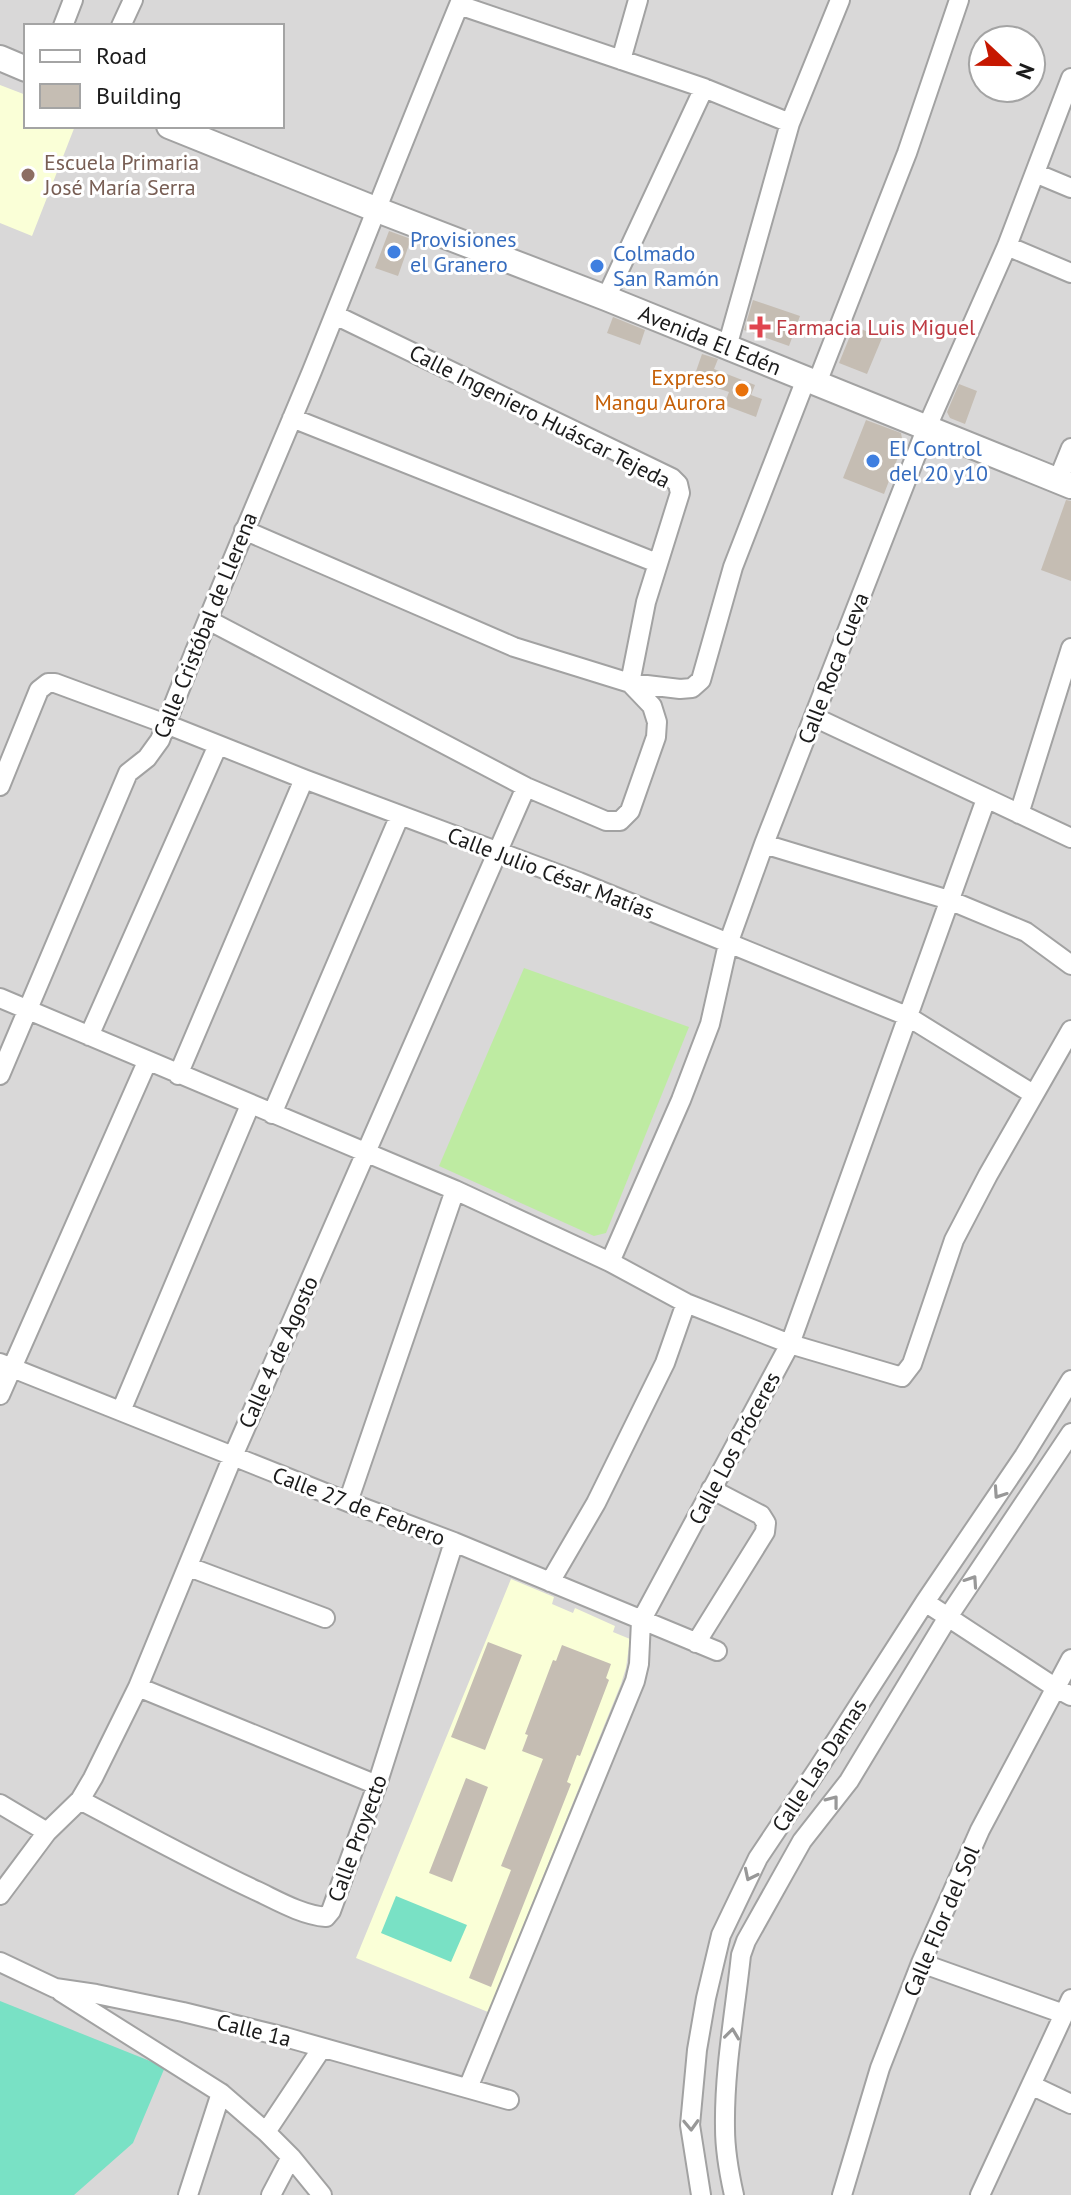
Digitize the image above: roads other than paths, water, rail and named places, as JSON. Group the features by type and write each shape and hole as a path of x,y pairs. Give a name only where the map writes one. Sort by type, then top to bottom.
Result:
{"street":[{"path":"64,24 73,0"},
{"path":"122,24 133,0"},
{"path":"621,60 638,0"},
{"path":"727,347 790,123 840,0"},
{"path":"244,530 514,647 630,683 692,688 701,680 733,567 907,153 959,0"},
{"path":"460,2 704,88 790,123"},
{"name":"Calle Cristóbal de Llerena","path":"0,1075 128,773 147,758 160,740 460,2"},
{"path":"0,58 24,68"},
{"name":"Calle Roca Cueva","path":"610,1262 681,1100 710,1024 728,944 764,844 927,427 1007,246 1071,78"},
{"path":"606,298 704,88"},
{"path":"1053,127 1071,133"},
{"name":"Avenida El Edén","path":"174,128 1064,483"},
{"path":"1035,173 1071,188"},
{"path":"1007,246 1071,273"},
{"name":"Calle Ingeniero Huáscar Tejeda","path":"335,315 672,478 678,484 680,493 646,602 630,683"},
{"path":"292,418 657,563"},
{"path":"1064,483 1071,448"},
{"path":"208,620 526,787 606,821 620,821 630,811 656,737 657,722 652,706 630,683"},
{"path":"1019,814 1071,648"},
{"name":"Calle Julio César Matías","path":"0,786 39,690 48,683 55,683 579,882 907,1016 1033,1094"},
{"path":"814,717 1071,838"},
{"path":"89,1036 218,745"},
{"path":"178,1075 304,779"},
{"name":"Calle 4 de Agosto","path":"0,1895 47,1832 80,1800 138,1687 233,1456 526,787"},
{"name":"Calle Los Próceres","path":"468,2088 635,1681 641,1621 790,1344 986,799"},
{"path":"272,1114 400,815"},
{"path":"764,844 949,900 1026,932 1071,965"},
{"path":"0,998 455,1190 610,1262 686,1303 790,1344 902,1377 912,1364 954,1240 1071,1030"},
{"path":"0,1395 6,1366 147,1062"},
{"path":"121,1411 250,1105"},
{"path":"348,1502 455,1190"},
{"path":"550,1582 596,1503 665,1363 686,1303"},
{"name":"Calle 27 de Febrero","path":"6,1366 454,1542 717,1651"},
{"name":"Calle Las Damas","path":"701,2195 690,2125 697,2050 721,1935 758,1858 1071,1380"},
{"name":"Calle Las Damas","path":"734,2195 725,2126 728,2064 741,1955 746,1941 802,1841 849,1781 948,1617 1071,1433"},
{"path":"1024,1456 1046,1471"},
{"path":"696,1643 765,1532 766,1523 761,1515 711,1489"},
{"name":"Calle Proyecto","path":"80,1800 207,1868 290,1906 326,1917 331,1911 377,1785 454,1542"},
{"path":"189,1567 325,1618"},
{"path":"925,1602 1064,1692"},
{"name":"Calle Flor del Sol","path":"842,2195 880,2068 921,1963 980,1830 1064,1692 1071,1659"},
{"path":"138,1687 377,1785"},
{"path":"0,1804 47,1832"},
{"path":"721,1935 746,1941"},
{"name":"Calle 1a","path":"0,1962 55,1988 183,2012 285,2037 509,2100"},
{"path":"921,1963 1068,2006 980,2195"},
{"path":"55,1988 221,2093 291,2157 322,2195"},
{"path":"266,2132 322,2048"},
{"path":"1031,2085 1071,2104"},
{"path":"188,2195 221,2093"},
{"path":"271,2195 291,2157"}],"place":[{"name":"Escuela Primaria José María Serra","path":"28,175"},
{"name":"Provisiones el Granero","path":"394,252"},
{"name":"Colmado San Ramón","path":"597,266"},
{"name":"Farmacia Luis Miguel","path":"760,327"},
{"name":"Expreso Mangu Aurora","path":"742,390"},
{"name":"El Control del 20 y10","path":"873,461"}]}
